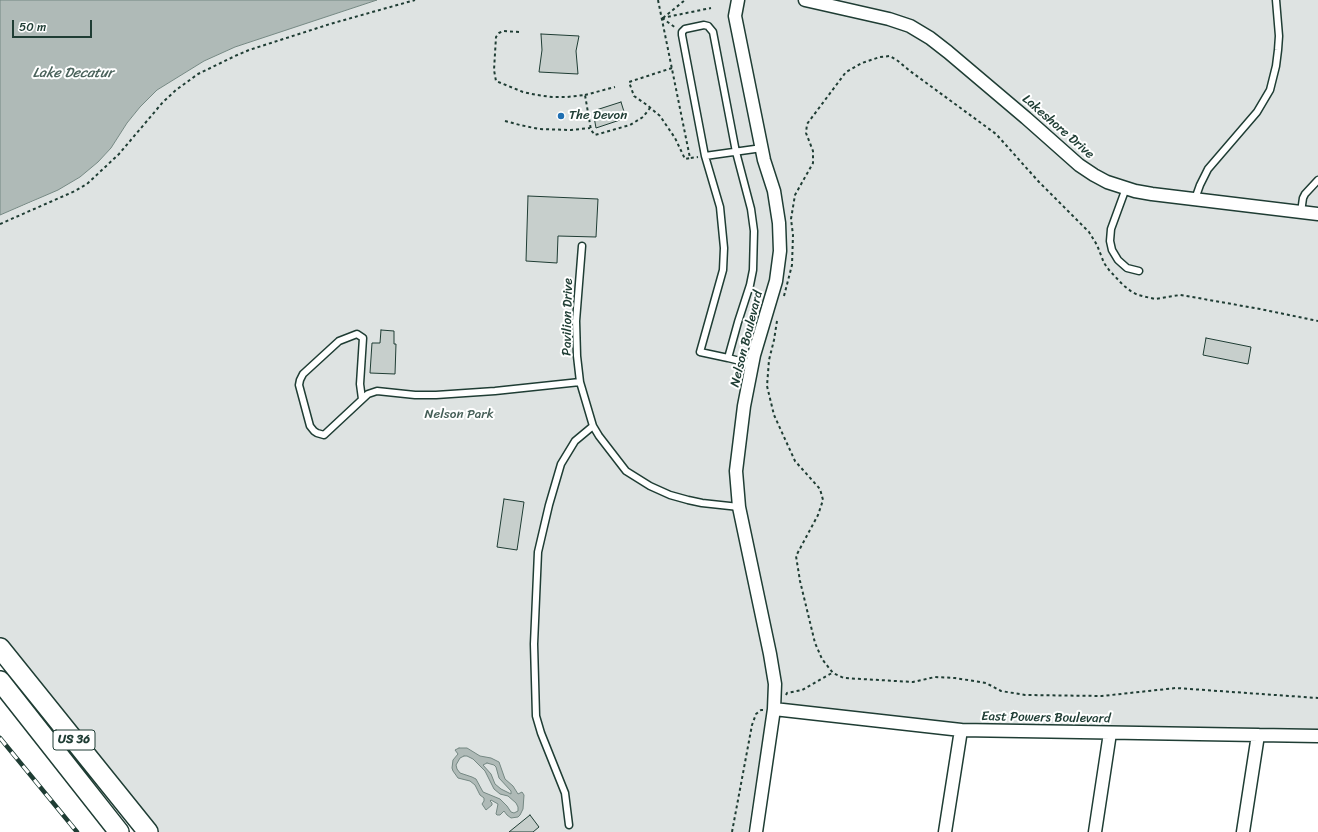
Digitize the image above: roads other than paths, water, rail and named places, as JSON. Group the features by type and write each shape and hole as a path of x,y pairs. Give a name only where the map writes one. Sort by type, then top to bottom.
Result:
{"main road":[{"name":"US 36","path":"0,648 148,832"},
{"name":"US 36","path":"0,681 119,832"}],"street":[{"name":"Nelson Boulevard","path":"738,0 735,16 764,160 774,191 779,223 780,251 776,282 752,364 744,406 736,471 739,507 775,684 774,709 756,832"},
{"name":"Lakeshore Drive","path":"805,0 889,19 910,26 930,38 960,61 1079,165 1107,182 1152,194 1318,214"},
{"name":"East Powers Boulevard","path":"774,709 961,730 1318,736"},
{"path":"945,832 961,730"},
{"path":"1095,832 1110,733"},
{"path":"1243,832 1258,735"}],"lane":[{"path":"1195,199 1208,169 1257,112 1270,90 1278,50 1279,36 1276,0"},
{"path":"728,358 750,284 754,253 754,231 751,209 736,152 713,32 708,26 704,25 685,29 682,32 682,38 705,156 720,207 724,248 723,270 700,352 752,364"},
{"path":"705,156 762,148"},
{"path":"1301,212 1305,194 1318,180"},
{"path":"1126,188 1112,230 1110,241 1112,250 1118,260 1127,268 1139,271"},
{"name":"Pavilion Drive","path":"582,246 576,335 580,382 593,426 598,436 626,471 640,480 670,495 688,500 739,507"},
{"path":"362,399 360,384 363,338 357,334 339,341 303,374 299,385 310,426 314,431 324,435 368,394 377,392 436,395 580,382"},
{"path":"569,825 565,793 541,733 536,716 534,644 538,552 548,505 561,464 575,441 593,426"}],"water":[{"name":"Lake Decatur","path":"0,0 377,0 235,47 204,61 157,90 127,123 111,148 98,162 80,177 58,190 0,215"},
{"path":"459,748 467,748 480,756 491,758 499,762 505,779 513,786 518,794 522,792 524,795 523,809 518,817 511,818 504,811 500,815 497,815 498,804 491,800 492,805 486,810 482,804 484,798 480,795 475,785 470,781 458,778 453,771 453,760 458,754 455,750","holes":["464,756 473,759 485,771 494,789 500,794 508,796 516,803 518,811 514,813 511,812 500,799 483,792 476,779 460,773 456,765 460,758","487,763 496,767 499,778 511,791 511,794 495,784 491,774 483,765"]}],"railway":[{"path":"0,738 77,832"}],"place":[{"name":"The Devon","path":"561,116"}],"park label":[{"name":"Nelson Park","path":"459,415"}]}
